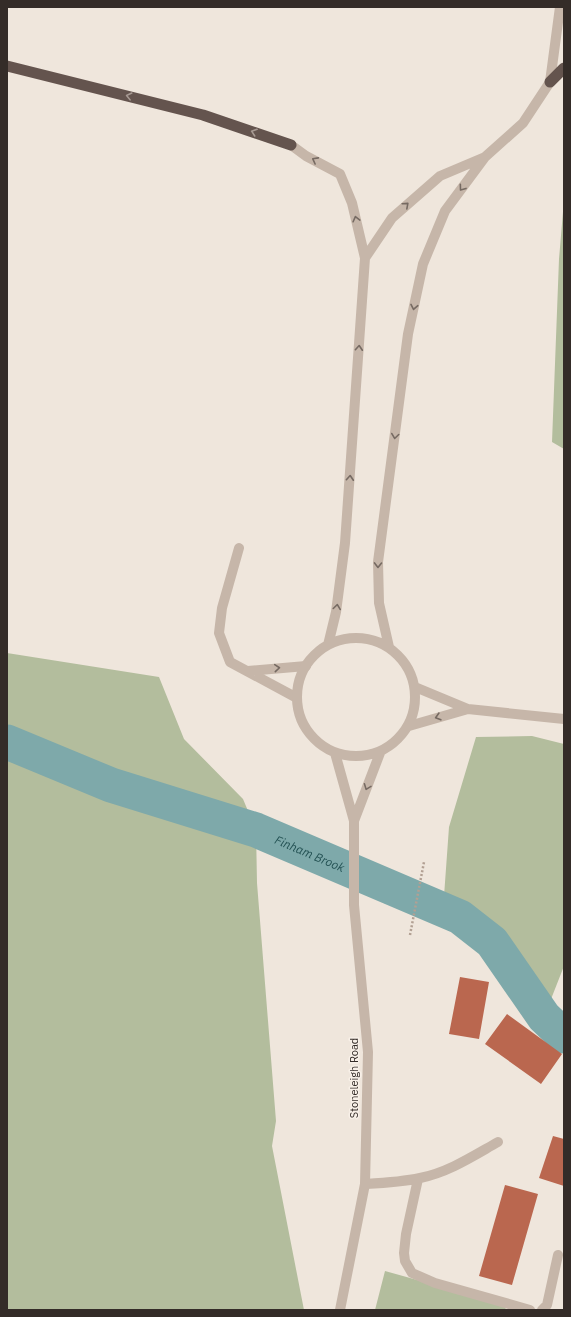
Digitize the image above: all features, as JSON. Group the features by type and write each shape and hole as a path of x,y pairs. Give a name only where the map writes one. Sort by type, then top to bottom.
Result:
{"highway":[{"path":"7,66 204,115 291,145"},
{"path":"550,82 564,68"}],"street":[{"path":"389,647 379,603 378,562 408,334 423,264 445,211 485,157 523,123 550,82 560,10"},
{"path":"291,145 306,156 340,174 352,203 365,258 345,543 336,612 328,645"},
{"path":"365,258 392,218 440,176 485,157"},
{"path":"239,548 222,608 219,633 230,662 297,698"},
{"path":"359,638 374,640 389,647 401,658 410,672 415,687 416,707 409,726 397,742 380,753 366,757 350,757 335,753 319,744 307,731 299,715 297,698 299,681 306,666 315,654 328,645 343,639 359,638"},
{"path":"248,671 306,666"},
{"path":"415,687 468,709 564,720"},
{"path":"409,726 468,709"},
{"name":"Stoneleigh Road","path":"335,753 354,821 354,905 368,1052 365,1184 340,1310"},
{"name":"Stoneleigh Road","path":"354,821 380,753"},
{"path":"365,1184 418,1179 455,1166 498,1142"},
{"path":"418,1179 406,1234 404,1252 405,1261 412,1273 435,1283 530,1310"},
{"path":"542,1310 547,1305 558,1255"}],"path":[{"path":"410,935 424,862"}],"green space":[{"path":"564,200 564,449 552,442 559,259"},
{"path":"7,653 159,677 184,739 243,799 256,830 257,883 276,1121 272,1146 304,1310 7,1310"},
{"path":"532,736 564,744 564,966 544,1017 492,942 460,917 443,910 449,827 476,737"},
{"path":"385,1271 507,1305 505,1310 375,1310"}],"building":[{"path":"460,977 489,982 479,1039 449,1034"},
{"path":"507,1014 562,1054 541,1084 485,1044"},
{"path":"553,1136 564,1139 564,1186 539,1178"},
{"path":"505,1185 538,1194 512,1285 479,1276"}],"waterway":[{"name":"Finham Brook","path":"7,742 111,785 256,830 460,917 492,942 544,1017 564,1036"}]}
